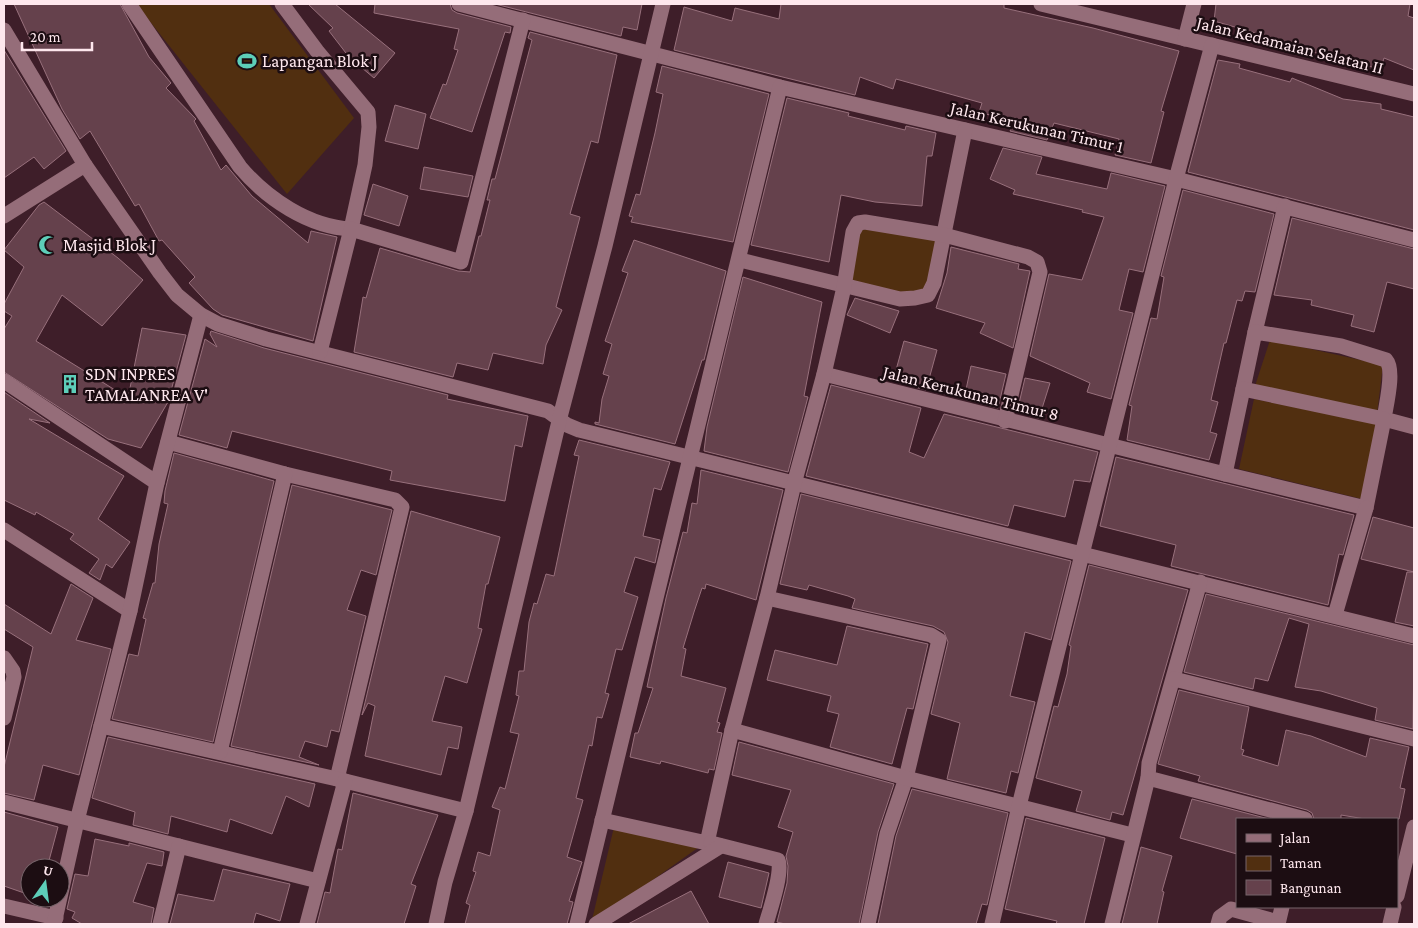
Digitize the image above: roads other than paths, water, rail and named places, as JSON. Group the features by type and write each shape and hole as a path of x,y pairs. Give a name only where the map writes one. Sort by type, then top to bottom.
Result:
{"street":[{"path":"129,4 252,182 282,204 315,221 334,228 351,229 461,262 523,20"},
{"path":"282,4 317,51 368,112 369,127 365,165 320,352"},
{"name":"Jalan Kerukunan Timur 1","path":"459,4 780,87 1176,179 1414,240"},
{"path":"436,924 466,811 560,417 605,246 663,4"},
{"name":"Jalan Kedamaian Selatan II","path":"1041,4 1414,94"},
{"path":"1185,39 1194,4"},
{"path":"4,30 85,165 168,286 201,315 234,329 548,410 560,417 567,425 579,430 1336,615 1414,636"},
{"path":"992,924 1019,806 1084,554 1176,179 1212,45"},
{"path":"577,924 689,457 740,260 780,87"},
{"path":"740,260 844,287 900,299 928,295 934,283 965,130"},
{"path":"4,216 85,165"},
{"path":"1225,474 1255,332 1285,206"},
{"path":"596,924 714,844 732,730 767,598 794,484 824,374 844,287 853,232 858,223 865,222 944,235 1028,256 1037,262 1040,272 1005,421"},
{"path":"4,906 55,921 77,821 130,611 157,483 201,315"},
{"path":"1255,332 1341,346 1386,360 1390,366 1384,419 1366,508 1336,615"},
{"name":"Jalan Kerukunan Timur 8","path":"824,374 1110,447 1366,508"},
{"path":"4,380 157,483"},
{"path":"1243,388 1414,427"},
{"path":"168,442 285,474 395,500 402,507 307,924"},
{"path":"220,752 285,474"},
{"path":"4,530 130,611"},
{"path":"1112,924 1132,835 1148,778 1149,763 1200,582"},
{"path":"767,598 931,635 939,640 906,778 887,834 868,924"},
{"path":"4,658 13,671 14,677 4,718"},
{"path":"1174,678 1414,739"},
{"path":"101,726 341,780 466,811"},
{"path":"732,730 906,778 1132,835"},
{"path":"1148,778 1299,818"},
{"path":"4,802 318,880"},
{"path":"602,820 778,860 777,880 766,924"},
{"path":"1398,891 1407,845 1414,827"},
{"path":"160,924 180,846"},
{"path":"1218,924 1220,917 1231,909 1278,923 1282,908"},
{"path":"1390,924 1394,908"}],"place":[{"name":"Lapangan Blok J","path":"247,61"},
{"name":"Masjid Blok J","path":"48,245"},
{"name":"SDN INPRES TAMALANREA V'","path":"70,384"}]}
